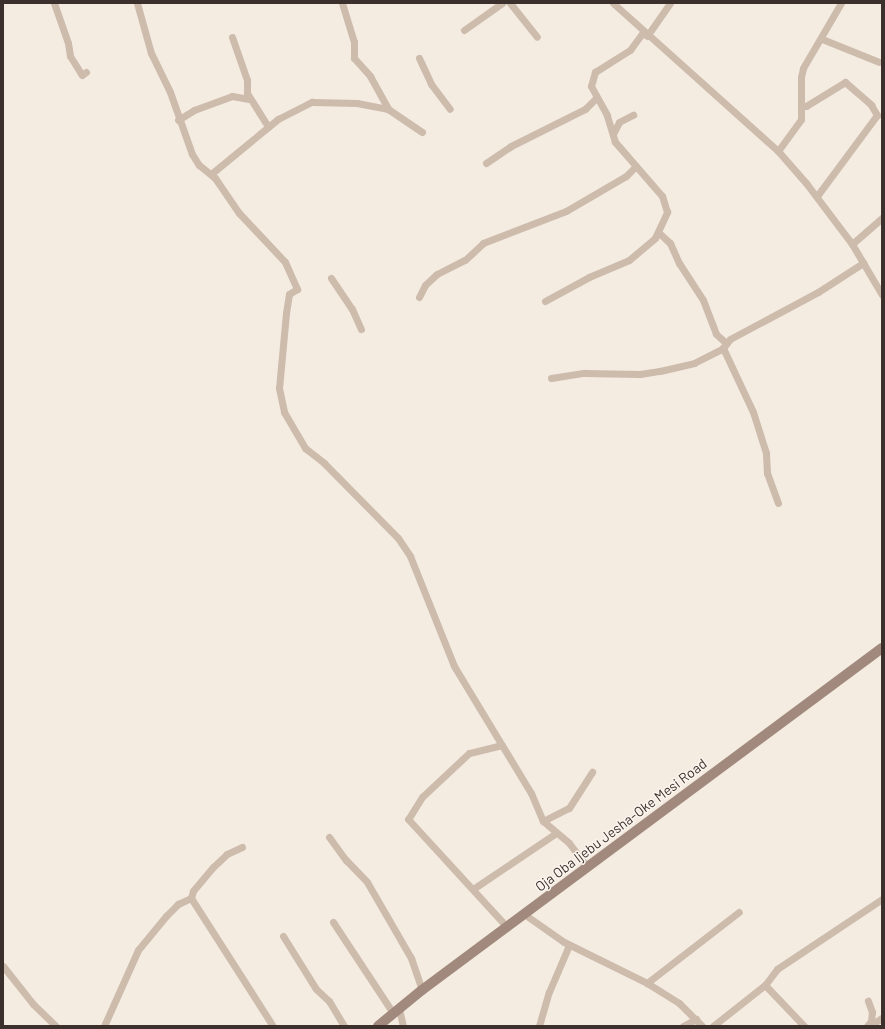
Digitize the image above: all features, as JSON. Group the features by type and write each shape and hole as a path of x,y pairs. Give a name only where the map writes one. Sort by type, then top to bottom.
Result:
{"main road":[{"name":"Oja Oba Ijebu Jesha-Oke Mesi Road","path":"378,1026 422,990 882,648"}],"street":[{"path":"54,3 68,43 70,56 82,75 86,72"},
{"path":"137,3 151,53 170,92 178,120 192,154 199,166 211,174 239,213 285,262 297,289 289,294 286,313 279,388 284,412 305,448 329,468 398,538 410,556 454,666 531,793 543,821 569,843 587,867"},
{"path":"342,3 354,42 354,58 370,76 388,109"},
{"path":"464,30 502,3"},
{"path":"510,3 537,37"},
{"path":"613,3 645,34 778,151 816,196 852,244 882,295"},
{"path":"545,301 589,277 629,260 655,238 667,212 666,203 636,166 622,152 613,134 607,115 596,98 591,81 595,72 630,50 670,3"},
{"path":"778,151 801,119 801,76 841,3"},
{"path":"232,37 247,80 250,99 268,127"},
{"path":"822,39 879,62"},
{"path":"419,58 431,84 450,109"},
{"path":"802,106 806,106 845,82 871,105 876,115 816,196"},
{"path":"178,120 194,110 232,96 250,99"},
{"path":"486,163 511,146 585,109 596,98"},
{"path":"211,174 268,127 290,112 312,102 357,103 388,109 422,132"},
{"path":"607,115 619,122"},
{"path":"613,134 619,122 633,116"},
{"path":"419,297 425,284 437,274 465,260 483,243 566,211 626,176 636,166"},
{"path":"852,244 882,218"},
{"path":"658,232 670,243 679,263 703,300 716,334 725,346 753,412 766,454 767,472 778,502"},
{"path":"551,378 584,374 640,374 660,372 694,363 725,346 730,339 818,292 863,263"},
{"path":"330,278 352,309 361,329"},
{"path":"502,745 469,753 422,797 409,816 409,821 507,927"},
{"path":"543,821 568,808 592,772"},
{"path":"473,889 556,833"},
{"path":"329,837 346,860 367,882 411,958 422,990"},
{"path":"242,847 227,854 193,890 191,898 273,1026"},
{"path":"104,1026 138,950 178,904 191,898"},
{"path":"713,1026 765,985 777,969 882,899"},
{"path":"648,983 739,912"},
{"path":"524,914 569,945 648,983 679,1003 702,1026"},
{"path":"333,922 396,1011 403,1026"},
{"path":"283,936 316,989 330,1001 344,1026"},
{"path":"539,1026 549,992 569,945"},
{"path":"3,966 33,1004 56,1026"},
{"path":"765,985 804,1026"},
{"path":"868,1001 872,1012 871,1021 868,1026"},
{"path":"868,1026 882,1018"},
{"path":"683,1026 696,1019"}]}
